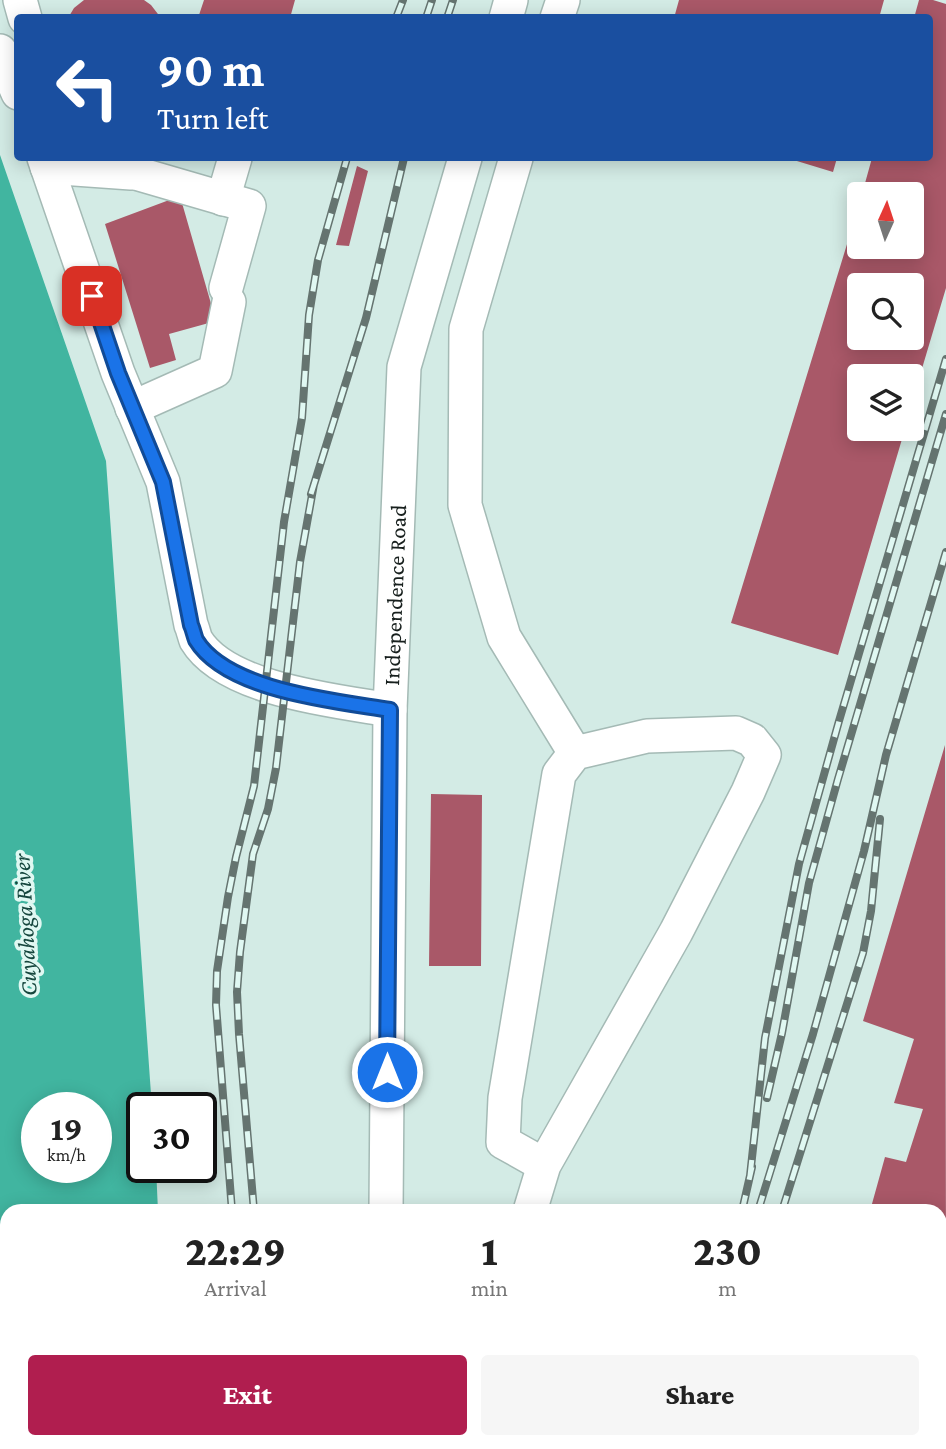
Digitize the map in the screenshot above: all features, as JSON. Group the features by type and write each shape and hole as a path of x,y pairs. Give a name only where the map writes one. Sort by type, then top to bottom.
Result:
{"street":[{"path":"0,51 14,84"},
{"path":"223,199 234,161"},
{"name":"Independence Road","path":"386,1204 390,710 404,366 464,161"},
{"path":"515,161 466,329 465,505 503,637 575,753"},
{"path":"132,408 215,371 228,295 249,206 135,174 46,162 118,373 132,408 163,482 196,639 211,657 227,669 285,692 390,710"},
{"path":"532,1204 544,1165 676,932 748,792 764,755 752,740 736,733 647,736 575,753 559,774 505,1098 503,1142 544,1165"}],"water":[{"name":"Cuyahoga River","path":"0,155 106,461 151,1092 126,1092 126,1183 157,1183 158,1204 0,1204"}],"building":[{"path":"84,0 144,0 158,14 70,14"},
{"path":"204,0 295,0 291,14 199,14"},
{"path":"679,0 884,0 880,14 675,14"},
{"path":"919,0 946,4 946,288 923,364 847,364 847,441 901,441 838,655 731,623 847,244 847,259 924,259 924,182 865,182 871,161 933,161 933,14 915,14"},
{"path":"797,161 836,161 833,172"},
{"path":"357,166 368,171 349,246 336,245"},
{"path":"180,196 216,321 169,334 176,360 150,368 105,224"},
{"path":"945,745 946,1204 872,1204 885,1157 906,1162 923,1109 894,1103 914,1039 863,1021"},
{"path":"431,794 482,795 481,966 429,966"}],"railway":[{"path":"398,14 403,0"},
{"path":"427,14 432,0"},
{"path":"448,14 453,0"},
{"path":"231,1204 216,1005 217,971 228,897 254,786 284,522 302,418 309,315 318,260 346,161"},
{"path":"311,494 366,318 403,161"},
{"path":"750,1176 765,1038 799,864 946,359"},
{"path":"767,1098 782,1033 809,883 946,414"},
{"path":"253,1204 239,1034 237,992 240,952 253,854 268,809 276,768 300,562 314,484"},
{"path":"760,1204 813,1034 864,851 886,755 946,552"},
{"path":"784,1204 863,953 871,911 880,819"},
{"path":"744,1204 752,1167"}],"route":[{"path":"92,296 118,373 163,482 196,639 211,657 227,669 285,692 390,710 387,1072"}]}
